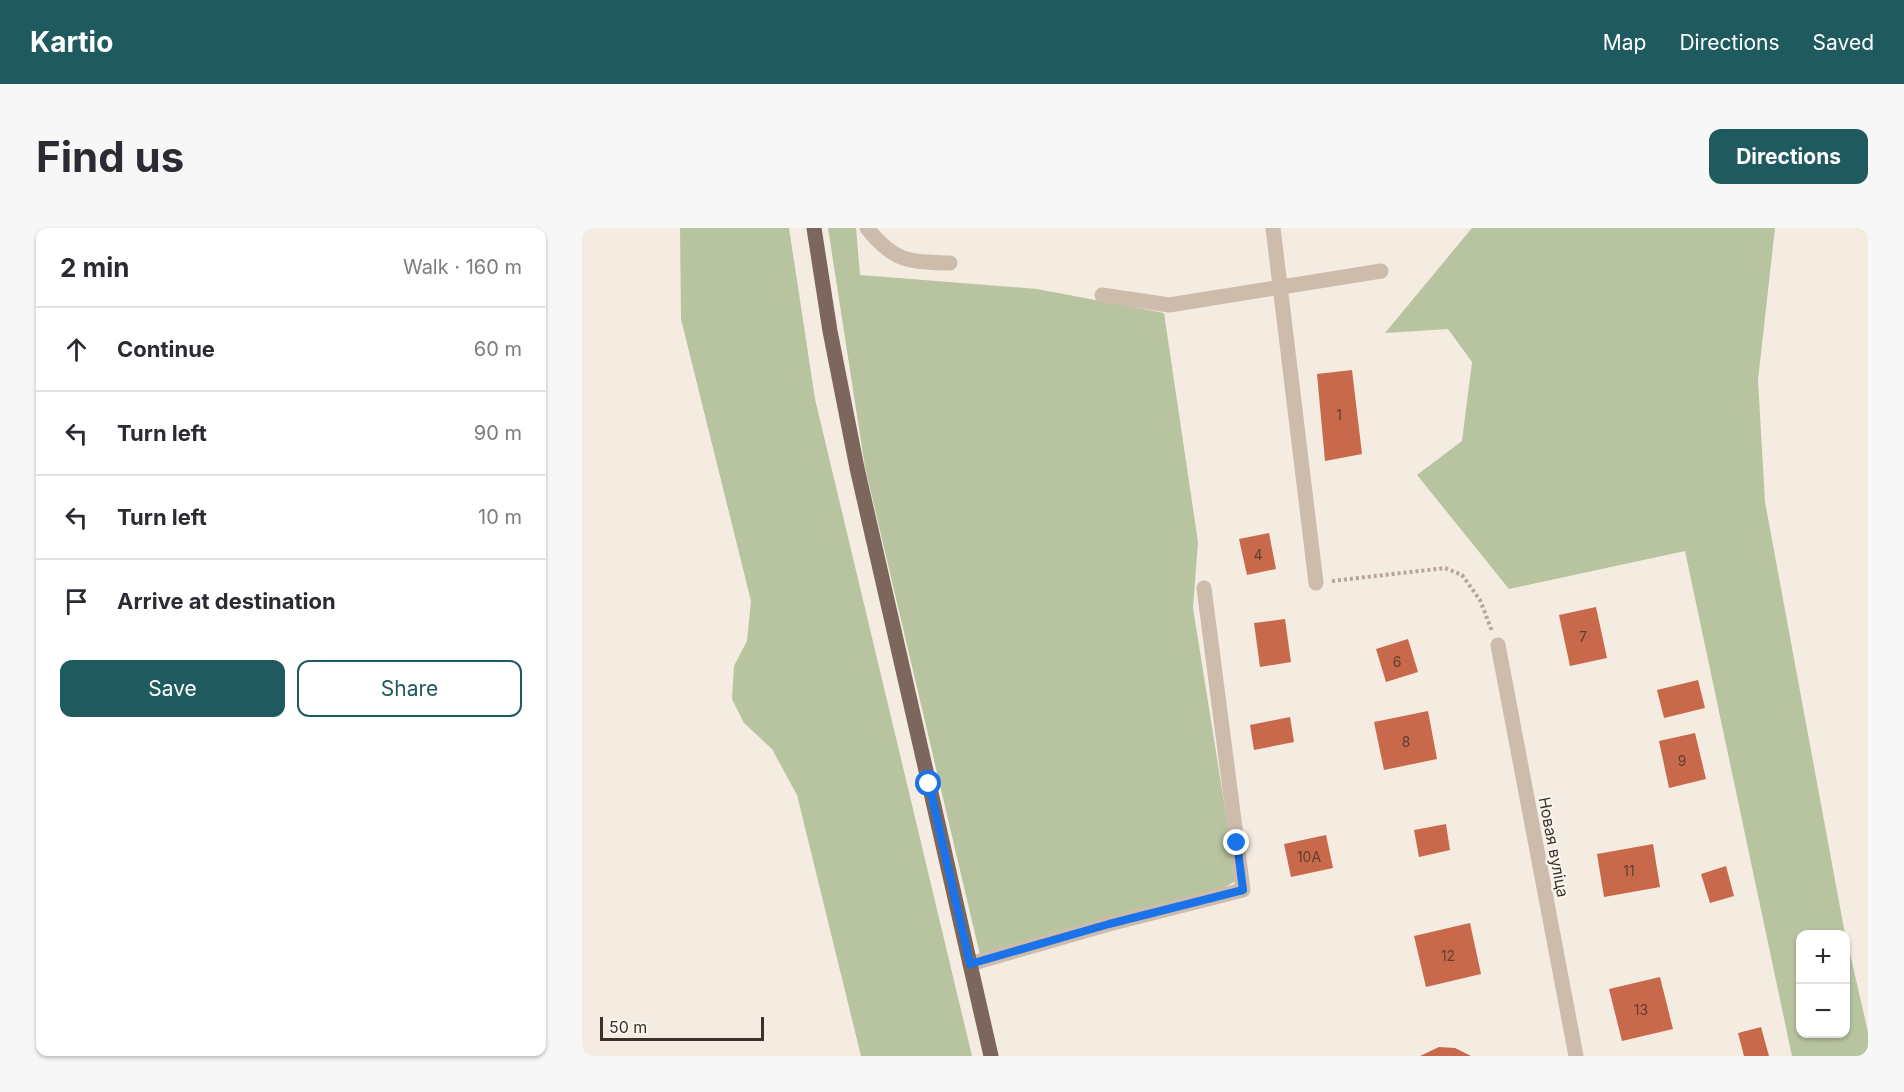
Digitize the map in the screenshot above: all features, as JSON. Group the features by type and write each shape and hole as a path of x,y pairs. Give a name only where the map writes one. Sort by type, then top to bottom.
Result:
{"main road":[{"path":"814,228 830,332 857,468 991,1056"}],"street":[{"path":"867,228 879,244 898,258 950,263"},
{"path":"1273,228 1316,583"},
{"path":"1102,295 1169,305 1381,271"},
{"path":"970,964 1109,924 1243,890 1204,588"},
{"name":"Новая вуліца","path":"1498,645 1576,1056"}],"path":[{"path":"1316,583 1444,568 1462,575 1480,600 1498,645"}],"green space":[{"path":"680,228 789,228 815,399 972,1056 861,1056 797,795 772,749 744,723 732,699 734,666 747,641 751,601 681,319"},
{"path":"828,228 856,228 860,275 1037,289 1164,313 1198,542 1193,608 1235,871 1234,882 1222,889 980,955 865,467"},
{"path":"1472,228 1775,228 1758,380 1765,502 1844,930 1796,930 1796,1038 1850,1038 1850,953 1868,1032 1868,1056 1792,1056 1685,551 1509,589 1417,475 1462,441 1472,362 1448,329 1385,333"}],"building":[{"path":"1352,370 1362,454 1325,461 1317,374"},
{"path":"1269,533 1276,569 1247,575 1239,539"},
{"path":"1596,607 1607,658 1570,666 1559,615"},
{"path":"1285,619 1291,662 1260,667 1254,623"},
{"path":"1408,639 1418,672 1386,682 1376,649"},
{"path":"1698,680 1705,708 1664,718 1657,690"},
{"path":"1428,711 1437,759 1384,770 1374,722"},
{"path":"1290,717 1294,742 1254,750 1250,725"},
{"path":"1695,733 1706,779 1669,788 1659,741"},
{"path":"1446,824 1450,850 1419,857 1414,830"},
{"path":"1326,835 1333,868 1291,877 1284,844"},
{"path":"1653,844 1660,887 1604,897 1597,854"},
{"path":"1726,866 1734,896 1710,903 1701,874"},
{"path":"1470,923 1481,974 1426,987 1414,936"},
{"path":"1660,977 1673,1029 1622,1041 1609,989"},
{"path":"1761,1027 1769,1056 1744,1056 1738,1033"},
{"path":"1439,1047 1455,1048 1471,1056 1420,1056"}],"route":[{"path":"929,784 970,964 1109,924 1243,890 1237,843"}]}
